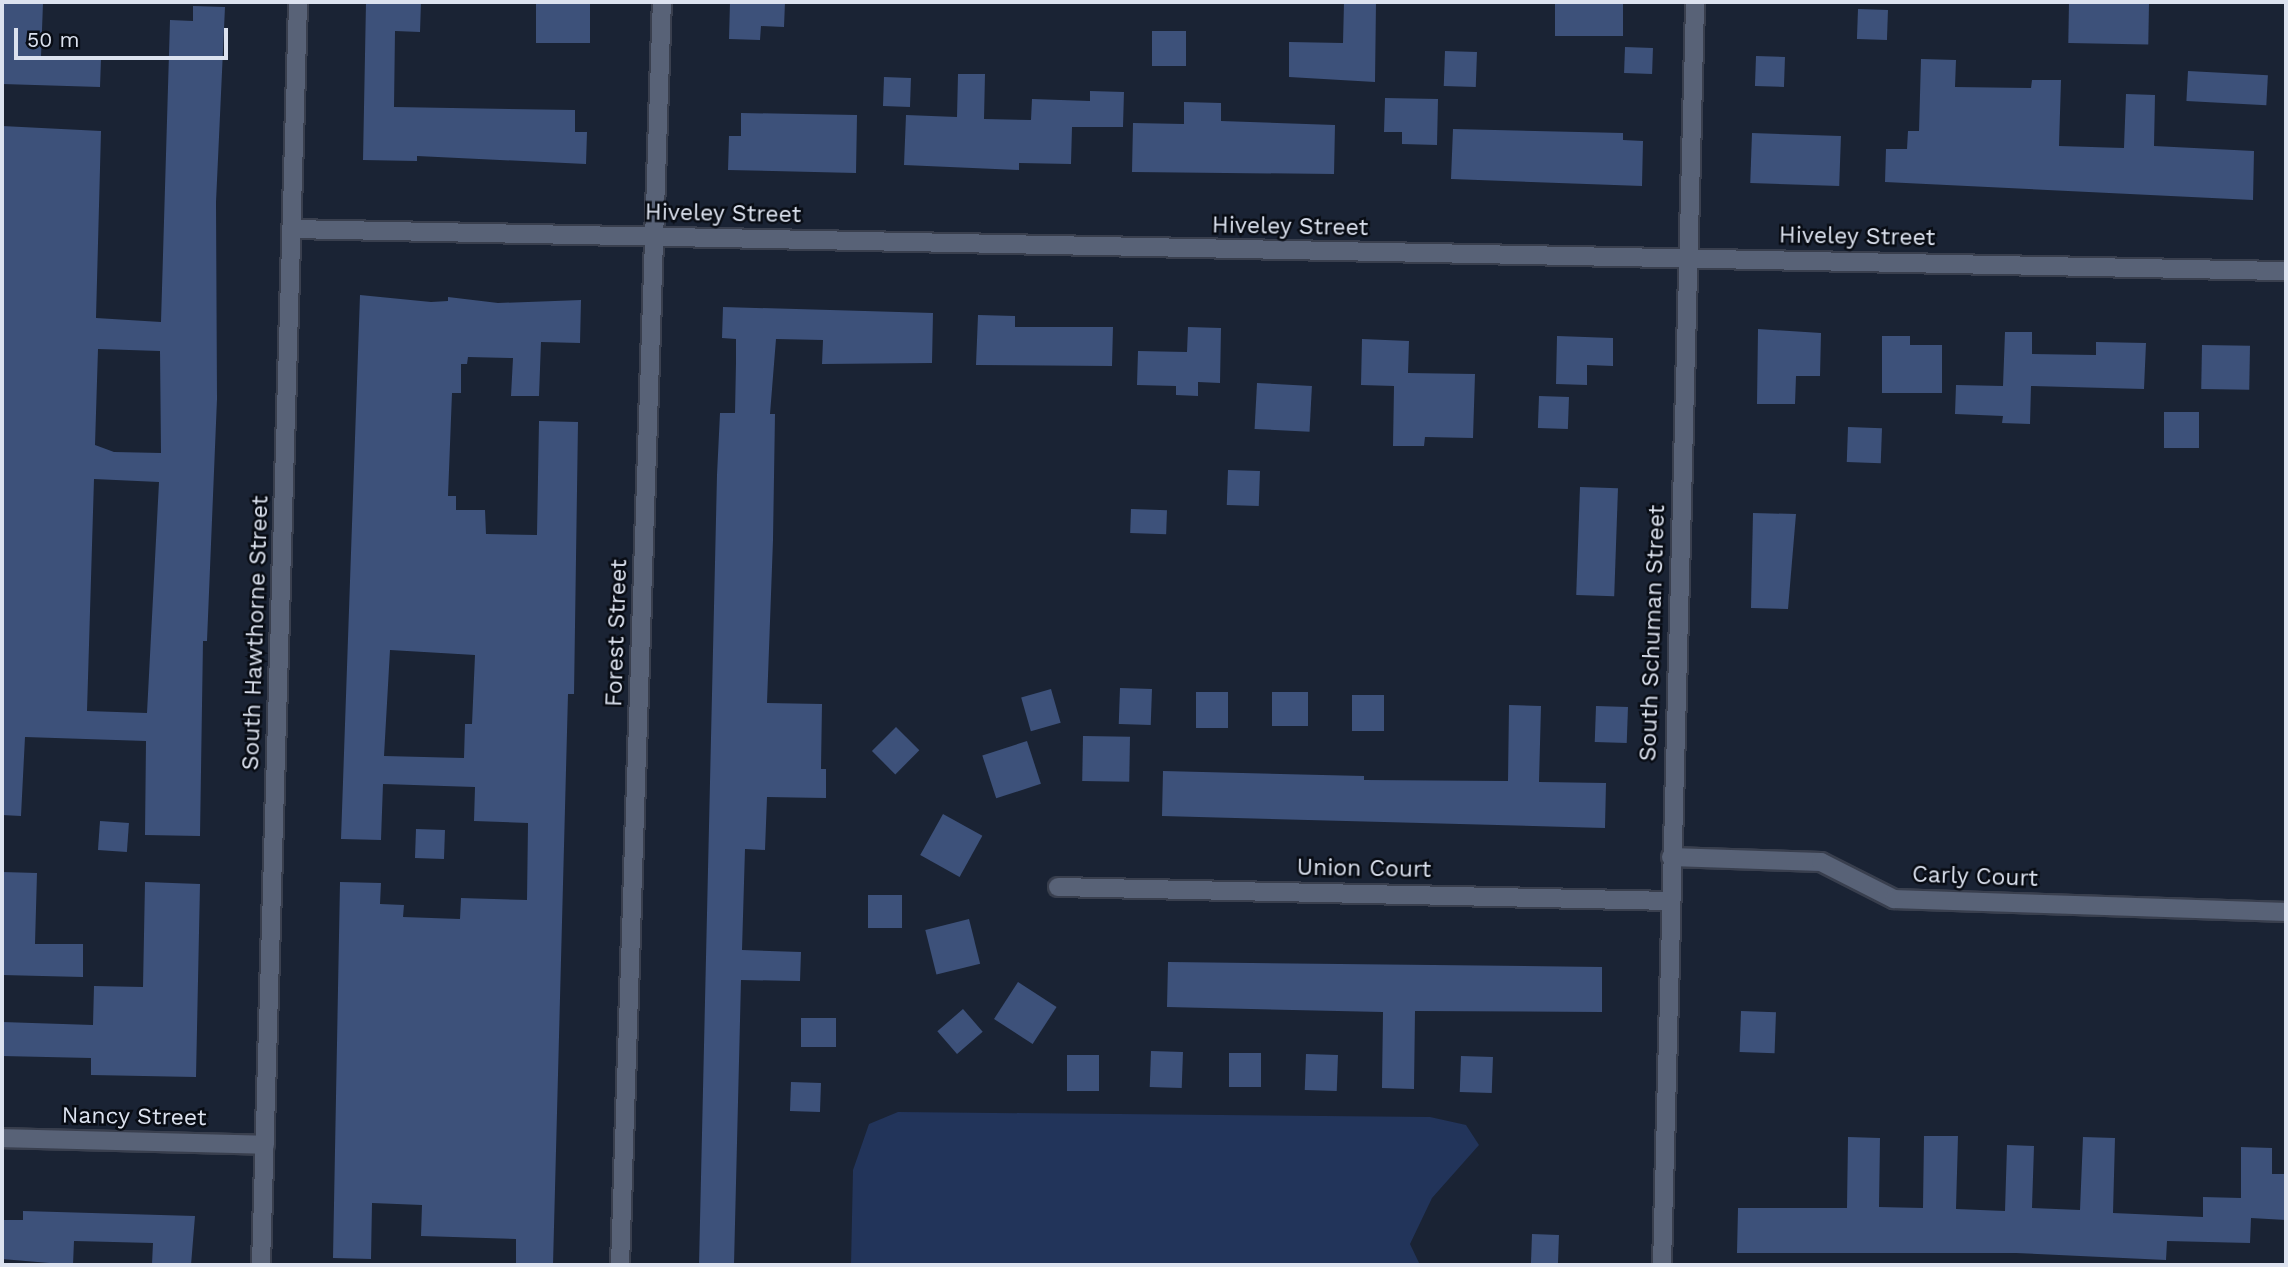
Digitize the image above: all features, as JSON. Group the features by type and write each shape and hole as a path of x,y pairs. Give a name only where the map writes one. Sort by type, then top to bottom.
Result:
{"street":[{"name":"South Hawthorne Street","path":"261,1265 298,2"},
{"name":"Forest Street","path":"620,1265 662,2"},
{"name":"South Schuman Street","path":"1662,1265 1695,2"},
{"name":"Hiveley Street","path":"292,229 2286,271"},
{"name":"Carly Court","path":"1671,857 1821,862 1894,899 2286,912"},
{"name":"Union Court","path":"1058,887 1670,901"},
{"name":"Nancy Street","path":"2,1138 265,1144"}],"shaded area":[{"path":"898,1112 1430,1117 1466,1125 1479,1145 1432,1198 1410,1244 1420,1265 851,1265 853,1170 869,1124"}],"building":[{"path":"3,2 43,3 41,57 101,59 100,87 2,84"},
{"path":"366,2 421,2 420,32 395,31 394,107 575,110 575,132 587,132 586,164 417,156 417,161 363,160"},
{"path":"536,2 590,2 590,43 536,43"},
{"path":"730,2 785,2 784,27 761,26 760,40 729,39"},
{"path":"1344,2 1376,2 1375,82 1289,77 1289,42 1343,43"},
{"path":"1555,2 1623,2 1623,36 1555,36"},
{"path":"2069,2 2149,3 2148,44 2068,43"},
{"path":"193,6 225,7 216,202 217,399 207,641 203,641 200,836 145,835 146,741 25,737 21,816 2,815 2,126 101,131 96,318 161,322 170,20 193,21","holes":["98,349 160,351 161,453 114,452 95,445","94,479 159,482 147,713 87,711"]},
{"path":"1858,9 1888,10 1887,40 1857,39"},
{"path":"1152,31 1186,31 1186,66 1152,66"},
{"path":"1625,47 1653,48 1652,74 1624,73"},
{"path":"1445,51 1477,52 1476,87 1444,86"},
{"path":"1756,56 1785,57 1784,87 1755,86"},
{"path":"1921,59 1956,60 1955,87 2031,88 2032,80 2061,80 2059,146 2124,148 2126,94 2155,95 2154,146 2254,151 2253,200 1885,182 1886,149 1907,149 1908,131 1919,131"},
{"path":"2188,71 2268,75 2266,105 2186,101"},
{"path":"958,74 985,74 984,119 1031,120 1032,99 1090,101 1090,91 1124,92 1123,127 1072,127 1071,164 1019,163 1019,170 904,165 906,115 957,117"},
{"path":"884,77 911,78 910,107 883,106"},
{"path":"1385,98 1438,99 1437,145 1402,144 1402,132 1384,132"},
{"path":"1184,102 1221,103 1221,121 1335,125 1334,174 1132,172 1133,123 1184,124"},
{"path":"741,113 857,115 856,173 728,170 729,136 741,136"},
{"path":"1453,129 1623,133 1623,140 1643,141 1642,186 1451,179"},
{"path":"1752,133 1841,136 1839,186 1750,183"},
{"path":"360,295 431,302 448,301 448,297 498,303 581,300 580,343 541,342 539,396 511,396 513,358 468,357 467,364 461,364 461,393 452,393 448,496 456,496 456,510 485,510 486,534 537,535 539,421 578,422 574,694 568,694 553,1265 516,1265 516,1239 421,1236 422,1205 372,1203 371,1259 333,1258 340,882 381,883 380,904 404,905 403,917 460,919 461,898 527,900 528,823 474,821 475,787 383,784 381,840 341,839","holes":["390,650 475,655 472,724 465,724 464,758 384,756"]},
{"path":"723,307 933,313 932,363 822,364 823,340 776,339 770,414 775,414 767,703 822,704 821,769 826,769 826,798 767,797 765,850 745,849 742,950 801,952 800,981 741,980 734,1265 699,1265 717,475 720,413 735,413 736,339 722,338"},
{"path":"978,315 1015,316 1015,327 1113,327 1112,366 976,365"},
{"path":"1188,327 1221,328 1220,383 1198,382 1198,396 1176,395 1176,386 1137,385 1138,351 1187,352"},
{"path":"1758,329 1821,333 1820,376 1796,376 1795,404 1757,404"},
{"path":"2005,332 2032,332 2032,354 2096,355 2096,342 2146,343 2144,389 2031,386 2030,424 2002,423 2003,416 1955,414 1956,385 2003,386"},
{"path":"1557,336 1613,338 1613,366 1587,365 1587,385 1556,384"},
{"path":"1882,336 1910,336 1910,345 1942,345 1942,393 1882,393"},
{"path":"1362,339 1409,341 1408,373 1475,374 1473,438 1425,437 1424,446 1393,446 1394,386 1361,385"},
{"path":"2202,345 2250,346 2249,390 2201,389"},
{"path":"1257,383 1312,386 1310,432 1255,429"},
{"path":"1539,396 1569,397 1568,429 1538,428"},
{"path":"2164,412 2199,412 2199,448 2164,448"},
{"path":"1848,427 1882,428 1881,463 1847,462"},
{"path":"1228,470 1260,471 1259,506 1227,505"},
{"path":"1580,487 1618,488 1614,596 1576,595"},
{"path":"1131,509 1167,510 1166,534 1130,533"},
{"path":"1753,513 1796,514 1788,609 1751,608"},
{"path":"1120,688 1152,689 1151,725 1119,724"},
{"path":"1051,689 1061,723 1031,731 1021,698"},
{"path":"1196,692 1228,692 1228,728 1196,728"},
{"path":"1272,692 1308,692 1308,726 1272,726"},
{"path":"1352,695 1384,695 1384,731 1352,731"},
{"path":"1509,705 1541,706 1539,782 1606,783 1605,828 1162,816 1163,771 1364,776 1364,780 1508,781"},
{"path":"1596,706 1628,707 1627,743 1595,742"},
{"path":"896,727 919,750 895,774 872,751"},
{"path":"1083,736 1130,737 1129,782 1082,781"},
{"path":"1027,741 1041,784 996,798 982,756"},
{"path":"943,814 982,836 960,877 920,855"},
{"path":"100,821 129,823 127,852 98,850"},
{"path":"416,829 445,830 444,859 415,858"},
{"path":"2,872 37,873 35,944 83,944 83,977 2,975"},
{"path":"145,882 200,884 196,1077 91,1075 91,1058 2,1056 2,1022 93,1025 94,986 143,987"},
{"path":"868,895 902,895 902,928 868,928"},
{"path":"969,919 980,964 936,975 925,930"},
{"path":"1168,962 1602,967 1602,1012 1415,1011 1414,1089 1382,1088 1383,1012 1167,1007"},
{"path":"1018,982 1057,1007 1033,1044 994,1019"},
{"path":"963,1009 983,1032 957,1054 937,1031"},
{"path":"1741,1011 1776,1012 1775,1053 1740,1052"},
{"path":"801,1018 836,1018 836,1047 801,1047"},
{"path":"1151,1051 1183,1052 1182,1088 1150,1087"},
{"path":"1229,1053 1261,1053 1261,1087 1229,1087"},
{"path":"1306,1054 1338,1055 1337,1091 1305,1090"},
{"path":"1067,1055 1099,1055 1099,1091 1067,1091"},
{"path":"1461,1056 1493,1057 1492,1093 1460,1092"},
{"path":"791,1082 821,1083 820,1112 790,1111"},
{"path":"1924,1136 1958,1136 1956,1209 2005,1211 2007,1145 2034,1146 2032,1208 2080,1210 2083,1137 2115,1138 2113,1213 2203,1217 2203,1197 2241,1198 2241,1147 2272,1148 2272,1174 2286,1174 2286,1220 2251,1218 2250,1243 2167,1241 2166,1260 2016,1253 1737,1253 1738,1208 1847,1208 1848,1137 1880,1138 1879,1207 1923,1208"},
{"path":"23,1211 195,1216 191,1265 152,1264 153,1243 74,1241 73,1265 2,1259 2,1220 23,1220"},
{"path":"1532,1234 1559,1235 1558,1265 1531,1265"}]}
